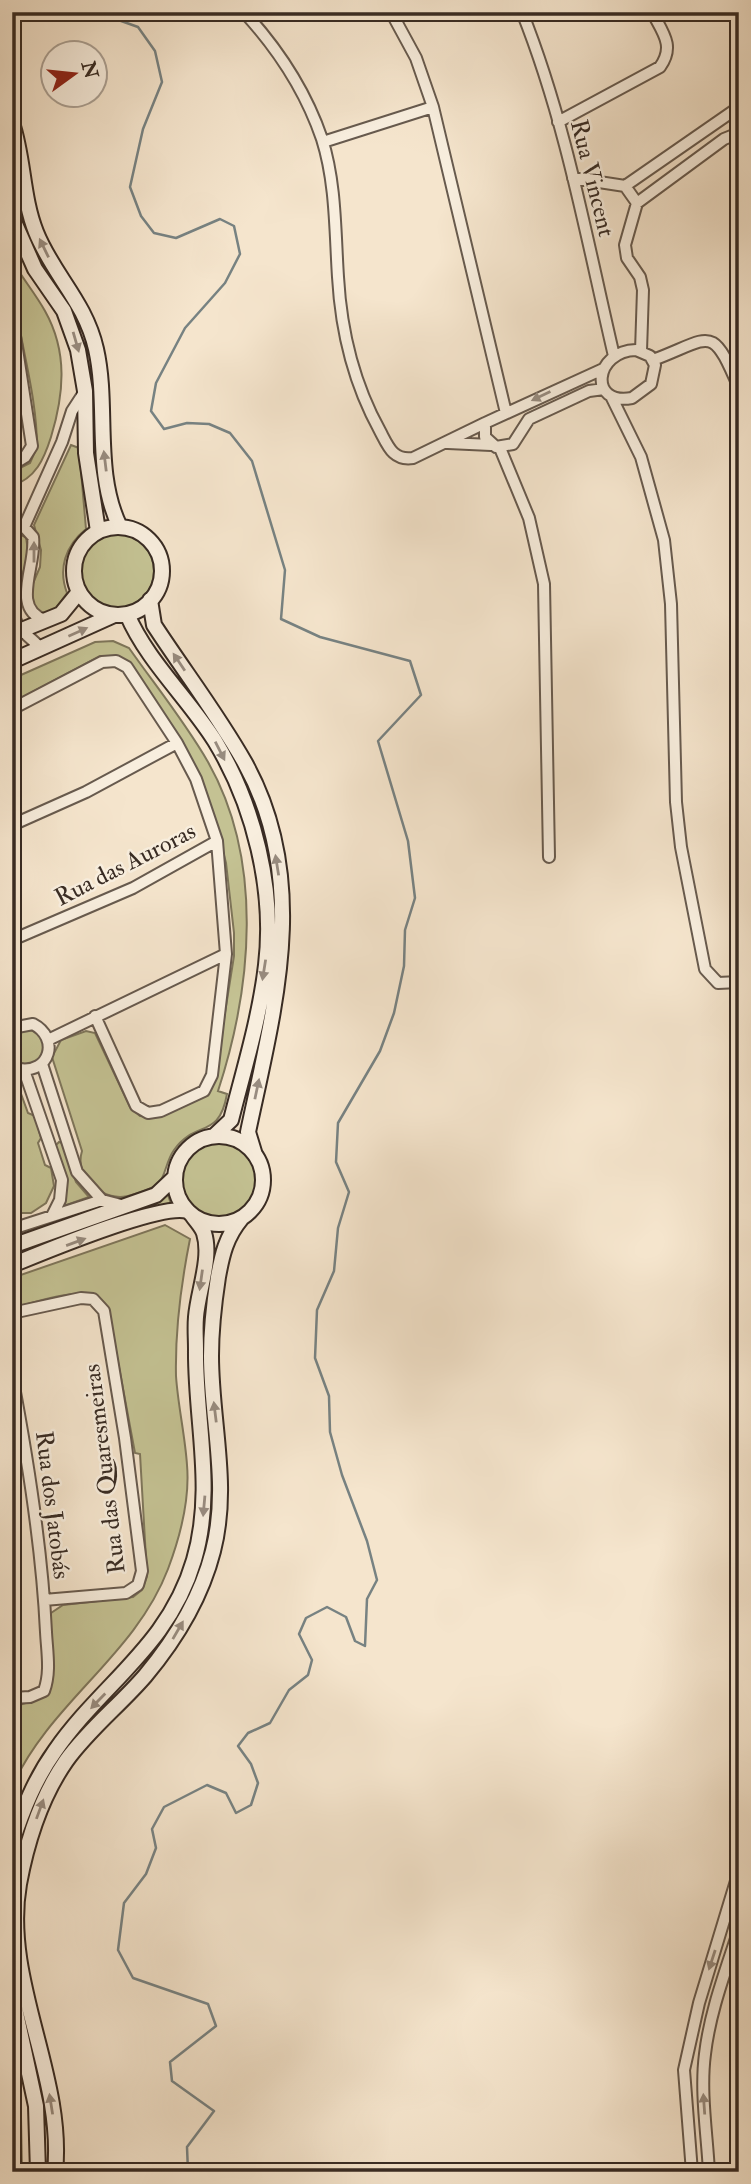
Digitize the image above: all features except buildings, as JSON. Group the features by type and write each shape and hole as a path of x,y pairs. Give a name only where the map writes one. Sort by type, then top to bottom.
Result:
{"street":[{"path":"244,12 289,71 323,142 334,202 342,315 354,369 367,404 391,452 398,457 413,458 603,369 614,356 630,350 641,351 653,360 656,369 651,384 625,405 624,418 654,498 667,561 676,802 681,848 707,974 714,981 723,984 739,982"},
{"path":"391,12 416,58 433,107 506,413"},
{"name":"Rua Vincent","path":"522,12 537,50 573,178 614,356"},
{"path":"558,122 660,67 669,54 668,43 652,12"},
{"path":"323,142 433,107"},
{"path":"573,178 625,186 739,107"},
{"path":"12,123 21,154 27,203 36,232 54,267 79,301 95,346 101,375 104,452 110,498 120,527"},
{"path":"641,351 643,290 640,277 627,258 625,245 637,203 711,149 739,133"},
{"path":"700,134 703,144 711,149"},
{"path":"654,166 665,183"},
{"path":"625,186 637,203"},
{"path":"12,217 34,269 70,323 85,391 86,453 98,531"},
{"path":"12,317 32,446 25,457 12,465"},
{"path":"653,360 706,339 715,341 723,349 739,388"},
{"path":"603,369 607,392 620,416 624,418"},
{"path":"45,620 34,614 28,603 26,587 34,564 35,548 32,533 18,528 62,442 72,411 85,391"},
{"path":"448,443 496,447 516,441 529,419 589,391 632,398"},
{"path":"485,423 485,437 496,447 529,517 544,584 549,857"},
{"path":"12,1842 28,1796 55,1750 135,1664 171,1614 194,1561 205,1508 205,1462 195,1373 196,1317 206,1249 204,1232 180,1201 175,1178 179,1163 187,1150 200,1140 214,1136 231,1121 266,964 267,911 259,853 237,784 215,741 141,639 121,615 94,608 79,592 74,564 86,539 98,531 120,527 143,535 158,554 161,578 150,600 153,625 246,765 264,810 282,897 283,947 248,1132 262,1169 262,1190 252,1210 230,1231 214,1303 211,1357 221,1457 221,1504 214,1549 200,1592 173,1640 144,1677 100,1720 66,1762 44,1799 28,1843 19,1887 17,1923 21,1962 54,2123 55,2172"},
{"path":"17,632 61,614 79,592"},
{"path":"12,661 150,600"},
{"path":"12,612 17,632 41,648"},
{"path":"12,709 102,662 117,661 127,667 177,743 196,779 217,841 226,954 212,1075 204,1091 161,1111 148,1113 136,1106 95,1016"},
{"path":"12,825 86,792 177,743"},
{"name":"Rua das Auroras","path":"12,940 133,888 217,841"},
{"path":"48,1040 226,954"},
{"path":"12,1028 33,1024 40,1028 48,1040 49,1053 42,1065 30,1070 15,1068"},
{"path":"42,1065 78,1172 102,1199 125,1206"},
{"path":"15,1068 26,1076 62,1180 60,1200 52,1216"},
{"path":"39,1111 55,1106"},
{"path":"214,1136 237,1140 256,1155"},
{"path":"51,1142 66,1137"},
{"path":"12,1246 156,1195 175,1178"},
{"path":"12,1229 102,1199"},
{"path":"12,1265 153,1214 178,1208 216,1224 241,1219"},
{"name":"Rua das Quaresmeiras","path":"12,1313 81,1298 93,1299 104,1311 125,1438 142,1571 138,1585 126,1593 44,1600"},
{"name":"Rua dos Jatobás","path":"12,1376 23,1430 44,1600 48,1678 44,1691 30,1697 12,1698"},
{"path":"692,2172 684,2070 699,2003 739,1871"},
{"path":"709,2172 703,2088 705,2054 712,2014 739,1929"},
{"path":"12,1994 36,2106 38,2172"}],"shaded area":[{"path":"12,260 52,326 62,373 59,405 45,453 33,473 12,486 12,472 30,463 37,447 33,400 16,307"},
{"path":"71,445 79,448 86,529 68,550 63,575 67,593 51,615 34,612 31,588 40,567 41,550 34,525"},
{"path":"17,534 26,537 26,565 19,581 12,584 12,539"},
{"path":"117,534 131,537 143,545 151,557 154,571 151,585 143,597 131,605 117,608 103,605 91,597 83,585 80,571 83,557 91,545 103,537"},
{"path":"113,641 129,648 180,718 208,762 226,800 238,841 245,882 247,925 239,1010 218,1091 227,1094 223,1108 213,1124 190,1135 174,1150 158,1185 134,1195 120,1197 103,1193 89,1182 85,1175 81,1160 82,1151 52,1057 61,1040 86,1031 95,1033 130,1107 140,1116 155,1117 202,1097 215,1076 234,956 234,933 226,863 214,816 120,657 100,656 12,703 12,679 95,642"},
{"path":"27,1030 39,1035 44,1047 39,1059 27,1064 15,1059 10,1047 15,1035"},
{"path":"12,1073 22,1081 20,1091 28,1113 35,1116 41,1138 38,1143 45,1165 51,1168 54,1186 46,1203 31,1213 12,1213"},
{"path":"59,1142 62,1143 76,1182 89,1197 61,1207 55,1146"},
{"path":"219,1143 233,1146 245,1154 253,1166 256,1180 253,1194 245,1206 233,1214 219,1217 205,1214 193,1206 185,1194 182,1180 185,1166 193,1154 205,1146"},
{"path":"167,1192 171,1204 12,1258 12,1249"},
{"path":"165,1225 190,1239 176,1341 176,1376 188,1478 180,1531 168,1569 135,1628 47,1730 12,1787 12,1710 44,1696 51,1613 63,1605 133,1597 142,1590 147,1576 140,1454 135,1453 108,1308 100,1299 77,1294 12,1308 12,1278"},
{"path":"12,2067 21,2117 22,2172 12,2172"}],"waterway":[{"path":"96,12 138,27 155,51 162,82 143,129 130,187 141,216 154,233 176,238 220,219 234,226 240,254 225,283 185,328 156,383 151,411 164,429 187,423 209,424 230,433 252,461 285,570 281,619 320,637 410,661 421,695 378,741 408,841 415,898 405,930 404,966 394,1013 380,1051 338,1123 336,1162 349,1192 338,1228 334,1271 317,1310 315,1358 329,1396 330,1432 342,1475 367,1541 377,1580 367,1599 365,1646 355,1641 346,1617 327,1607 306,1618 299,1634 312,1660 308,1675 289,1690 270,1723 248,1733 238,1746 251,1764 258,1783 251,1805 236,1813 226,1793 207,1785 164,1807 152,1829 156,1848 146,1874 124,1903 118,1950 133,1978 208,2004 216,2026 170,2062 172,2081 214,2111 187,2147 188,2172"}]}
